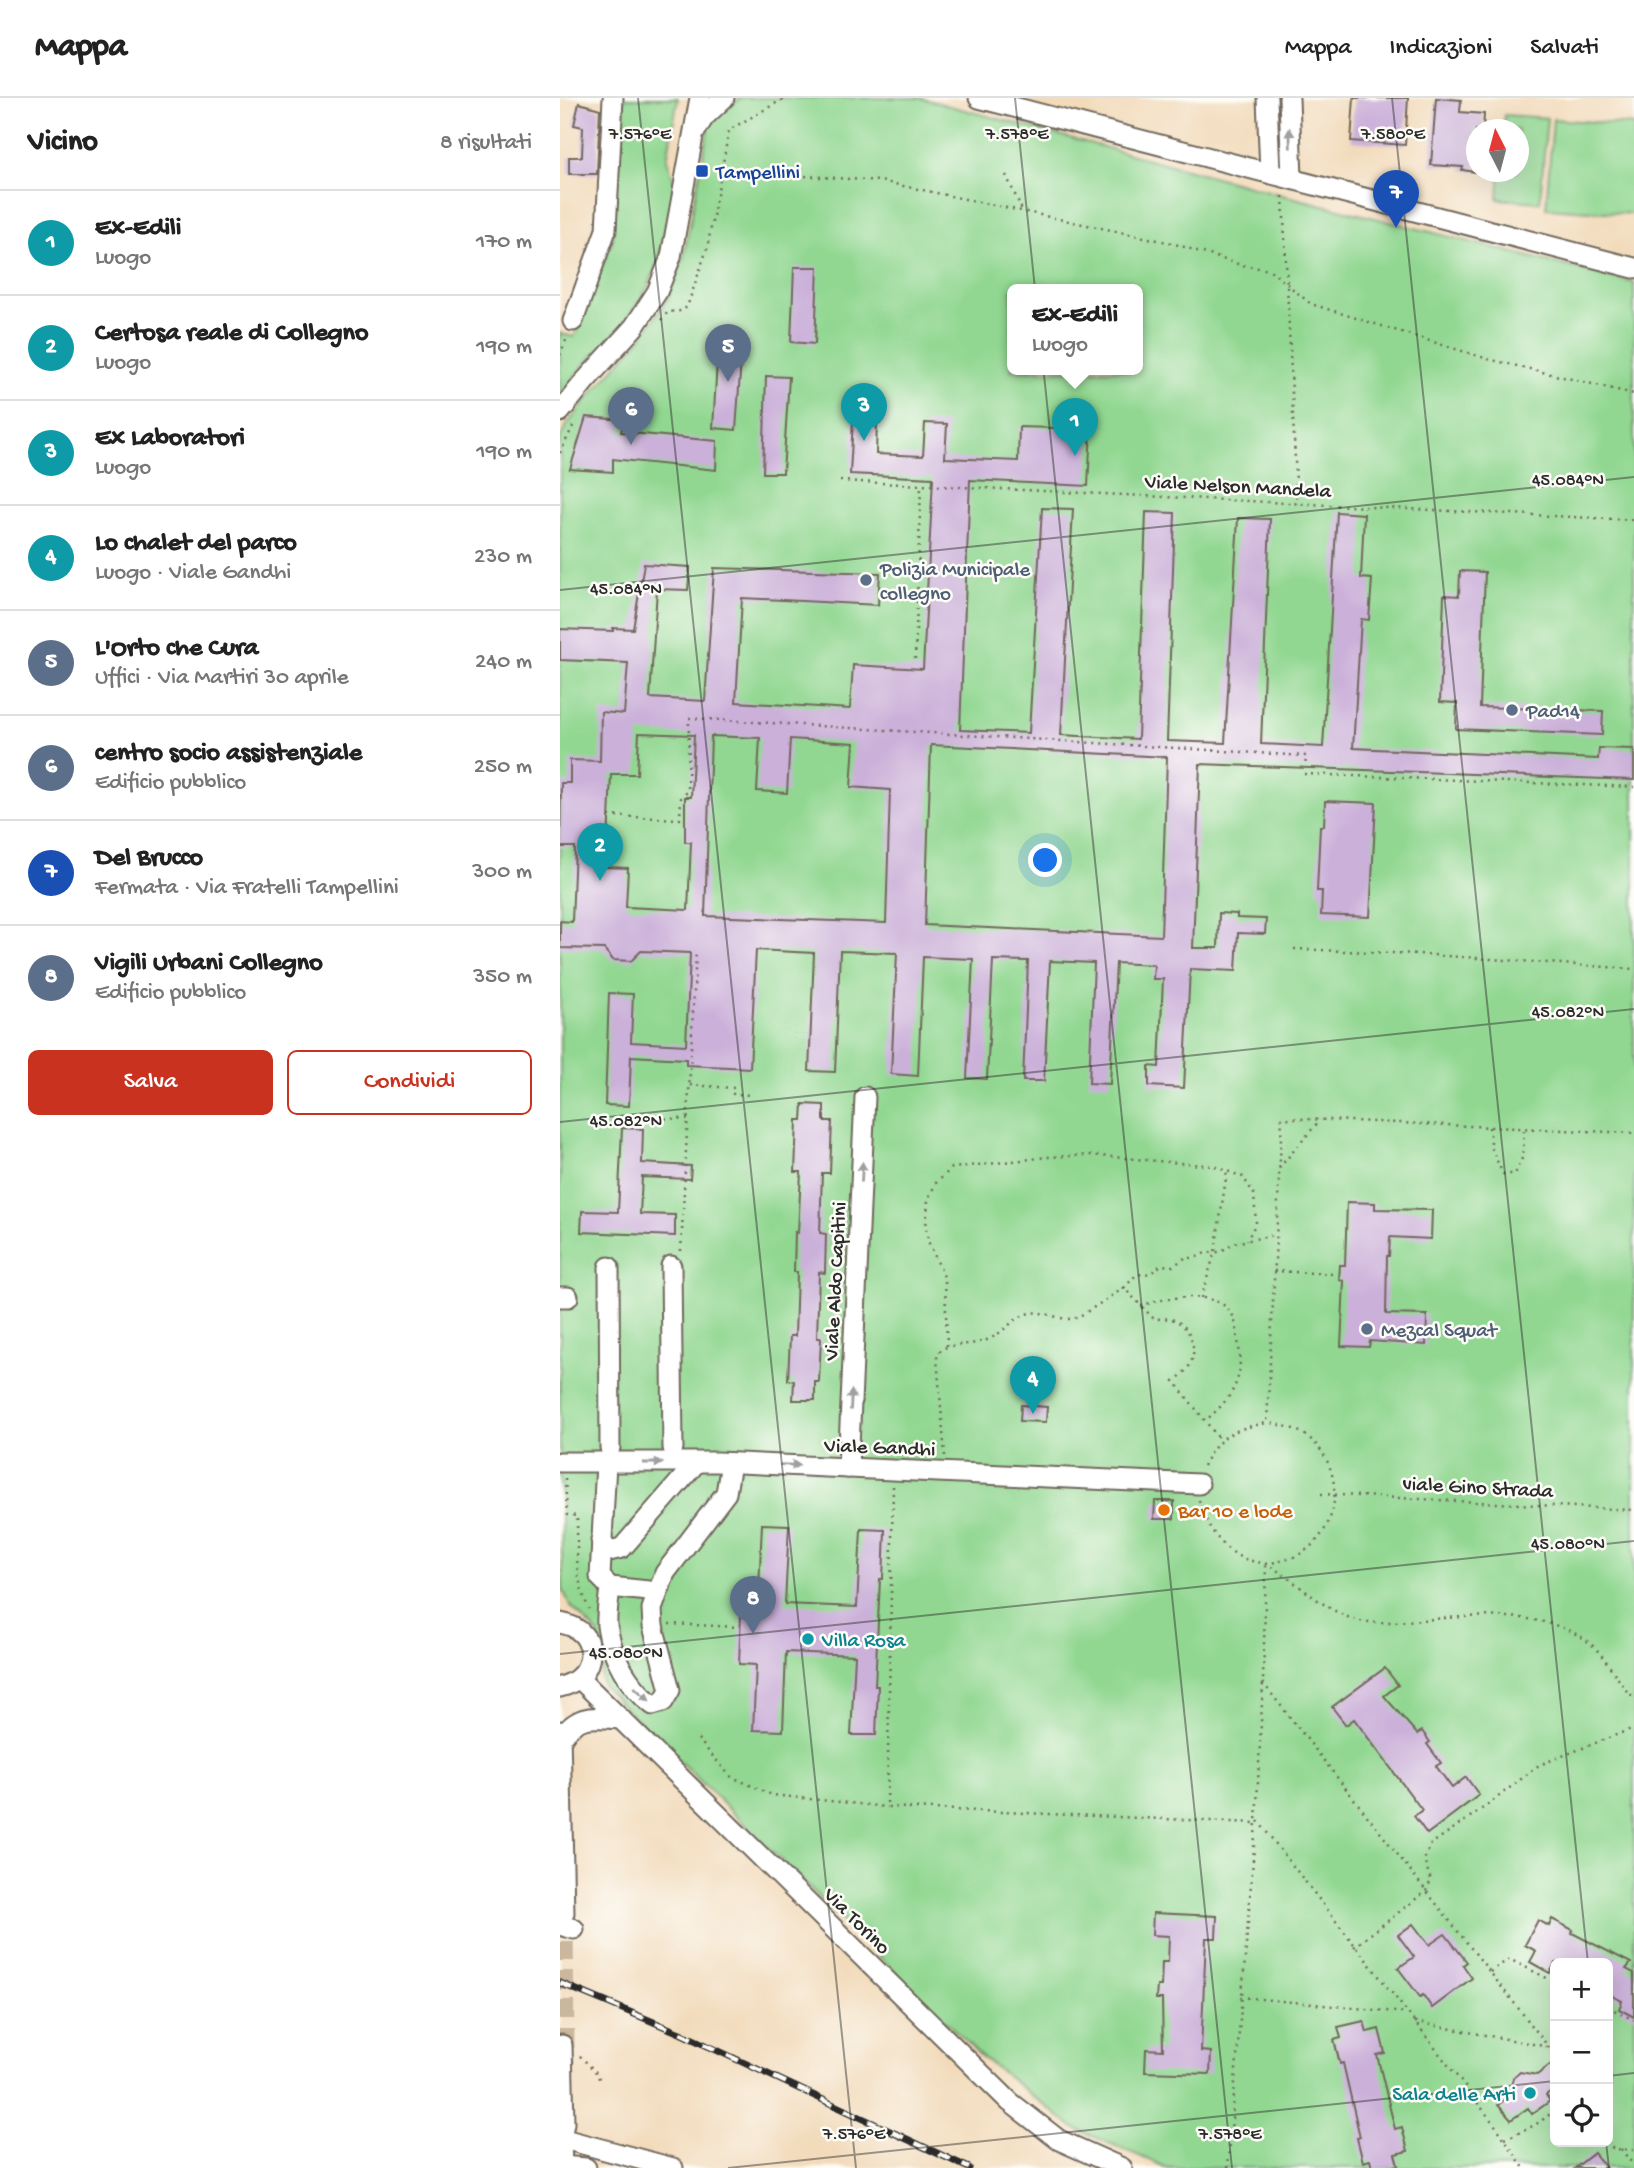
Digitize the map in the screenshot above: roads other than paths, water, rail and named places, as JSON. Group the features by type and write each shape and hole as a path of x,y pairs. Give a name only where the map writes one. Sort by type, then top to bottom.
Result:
{"street":[{"path":"573,321 606,230 613,98"},
{"path":"560,412 634,327 657,292 671,257 700,98"},
{"path":"694,134 704,117 724,98"},
{"path":"979,98 1270,172 1287,187 1634,268"},
{"path":"1267,98 1270,172"},
{"path":"1287,187 1289,98"},
{"name":"Viale Aldo Capitini","path":"848,1468 865,1097"},
{"path":"673,1448 676,1258"},
{"path":"609,1266 608,1456 600,1577 610,1587 658,1592"},
{"name":"Viale Gandhi","path":"562,1462 608,1456 696,1463 893,1469 1199,1484"},
{"path":"601,1541 609,1551 622,1548 696,1463"},
{"path":"610,1587 607,1624 616,1654 629,1682 640,1695 653,1705 663,1702 670,1690 653,1626 652,1609 665,1573 726,1493 731,1463"},
{"path":"560,1623 574,1627 583,1635 589,1645 590,1657 587,1669 580,1679 560,1687"},
{"name":"Via Torino","path":"580,1679 1010,2102 1059,2140 1122,2168"},
{"path":"560,1741 568,1727 577,1721 600,1717 621,1719"},
{"path":"560,1731 566,1922"},
{"path":"562,2045 564,2123 561,2167 586,2168"},
{"path":"561,2138 673,2168"}],"tunnel":[{"path":"564,1913 565,2063"}],"railway":[{"path":"560,1983 680,2033 969,2168"}],"place":[{"name":"Tampellini","path":"702,171"},
{"name":"Del Brucco","path":"1396,228"},
{"name":"L'Orto che Cura","path":"728,382"},
{"name":"Ex Laboratori","path":"864,441"},
{"name":"centro socio assistenziale","path":"631,445"},
{"name":"Ex-Edili","path":"1075,456"},
{"name":"Polizia Municipale collegno","path":"866,580"},
{"name":"Pad14","path":"1512,710"},
{"name":"Certosa reale di Collegno","path":"600,881"},
{"name":"Mezcal Squat","path":"1367,1329"},
{"name":"Lo chalet del parco","path":"1033,1414"},
{"name":"Bar 10 e lode","path":"1164,1510"},
{"name":"Vigili Urbani Collegno","path":"753,1634"},
{"name":"Villa Rosa","path":"808,1639"},
{"name":"Sala delle Arti","path":"1530,2093"}]}
